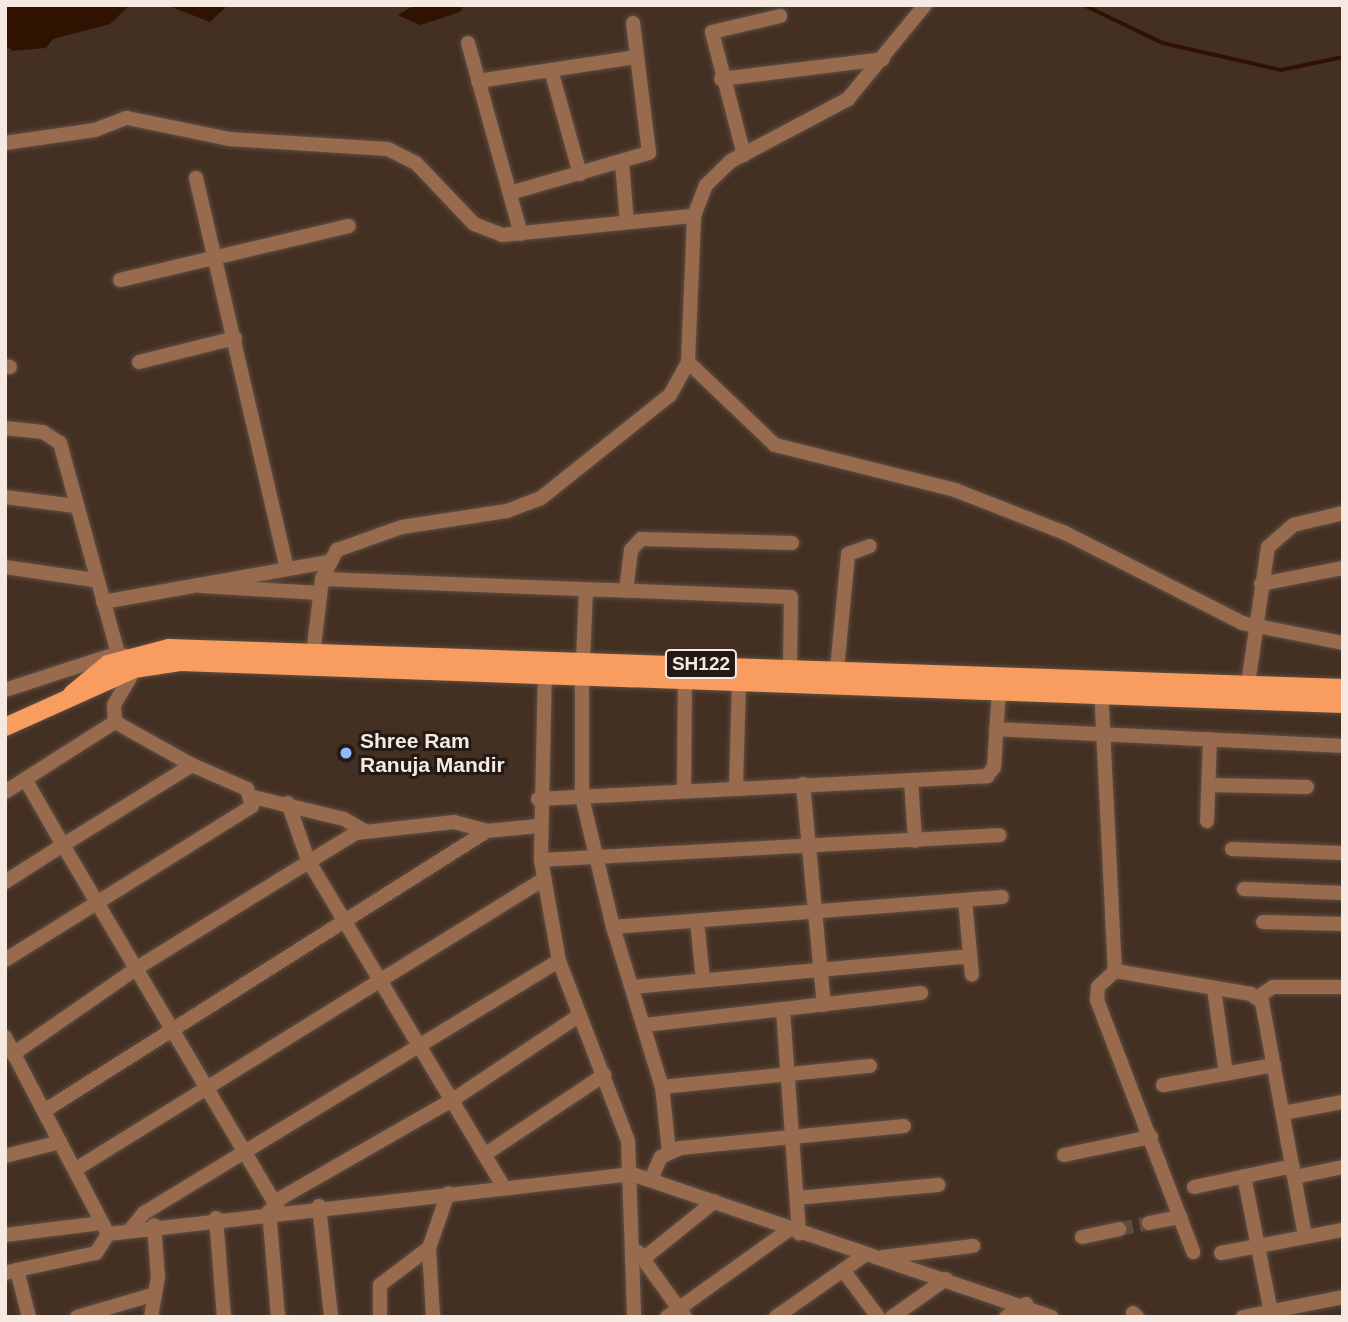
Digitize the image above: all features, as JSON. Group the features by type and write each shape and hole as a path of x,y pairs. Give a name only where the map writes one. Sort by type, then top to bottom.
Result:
{"main road":[{"name":"SH122","path":"5,727 72,694 125,660 169,648 313,659 545,667 837,669 887,678 999,690 1248,684 1343,688"},
{"name":"SH122","path":"583,668 685,679 739,681 887,678 1101,686 1343,704"}],"street":[{"path":"313,659 321,586 328,562 349,542 402,527 507,511 541,498 670,395 688,362 694,216 706,185 744,155 839,106 883,59 925,5"},
{"path":"744,155 721,79 715,28 780,16"},
{"path":"510,193 622,163 650,149 633,23"},
{"path":"468,43 521,234"},
{"path":"478,80 637,57"},
{"path":"721,79 883,59"},
{"path":"551,70 580,174"},
{"path":"5,143 95,130 127,118 229,139 387,149 408,156 482,230 521,234 694,216"},
{"path":"622,163 627,222"},
{"path":"196,178 287,568"},
{"path":"120,280 349,226"},
{"path":"139,362 235,338"},
{"path":"688,362 775,445 955,491 1063,532 1256,626 1343,643"},
{"path":"5,428 53,435 94,580 125,660 114,705 115,722"},
{"path":"5,497 75,506"},
{"path":"1248,684 1268,547 1283,530 1343,513"},
{"path":"626,591 631,550 641,539 792,543"},
{"path":"837,669 848,554 870,546"},
{"path":"103,602 328,562"},
{"path":"5,567 94,580"},
{"path":"1261,584 1343,568"},
{"path":"201,586 586,590 791,597 790,667"},
{"path":"586,590 582,797 613,928 662,1087 669,1151 651,1179"},
{"path":"5,690 125,660"},
{"path":"545,667 538,799 541,860 559,961 577,1017 604,1075 632,1174 639,1254 634,1317"},
{"path":"684,791 685,679"},
{"path":"736,788 739,681"},
{"path":"1101,686 1115,971 1098,987 1097,1000 1193,1252"},
{"path":"538,799 911,780 992,773 999,690"},
{"path":"115,722 253,797 288,803 365,831"},
{"path":"5,792 115,722"},
{"path":"996,729 1343,746"},
{"path":"1208,821 1210,739"},
{"path":"5,882 192,765"},
{"path":"25,779 209,1090 274,1208 278,1317"},
{"path":"911,780 915,841"},
{"path":"803,784 824,1005"},
{"path":"1209,785 1307,787"},
{"path":"5,960 248,810 253,797"},
{"path":"288,803 308,859 487,1153 504,1188"},
{"path":"13,1054 137,968 308,859 365,831 454,822 487,831 538,826"},
{"path":"44,1111 172,1029 348,924 487,831"},
{"path":"541,860 597,862 999,835"},
{"path":"1232,849 1343,853"},
{"path":"76,1169 209,1090 544,879"},
{"path":"1244,890 1343,893"},
{"path":"613,928 1002,897"},
{"path":"965,900 972,975"},
{"path":"697,921 704,980"},
{"path":"1263,922 1343,924"},
{"path":"632,986 970,956"},
{"path":"131,1229 144,1213 246,1154 559,961"},
{"path":"1115,971 1258,997 1273,987 1343,987"},
{"path":"1214,989 1226,1073"},
{"path":"645,1025 921,993"},
{"path":"1258,997 1274,1065 1305,1237"},
{"path":"639,1254 677,1314 794,1231 797,1198 783,1010"},
{"path":"274,1208 454,1098 577,1017"},
{"path":"5,1037 76,1169 104,1229 96,1253 11,1272 29,1317"},
{"path":"1163,1085 1274,1065"},
{"path":"662,1087 870,1066"},
{"path":"487,1153 604,1075"},
{"path":"1283,1113 1343,1102"},
{"path":"669,1151 904,1126"},
{"path":"1064,1155 1151,1137"},
{"path":"5,1156 60,1142"},
{"path":"1194,1187 1244,1177 1343,1167"},
{"path":"5,1235 131,1229 274,1208 448,1194 632,1174 794,1231 1026,1304 1051,1317"},
{"path":"1244,1177 1271,1313"},
{"path":"797,1198 938,1185"},
{"path":"433,1317 429,1248 448,1194"},
{"path":"639,1254 715,1201"},
{"path":"319,1206 331,1317"},
{"path":"1149,1223 1180,1217"},
{"path":"216,1218 224,1317"},
{"path":"151,1317 155,1294 154,1225"},
{"path":"1082,1237 1119,1229"},
{"path":"1221,1253 1343,1230"},
{"path":"776,1317 843,1270 872,1255 973,1246"},
{"path":"380,1317 380,1285 429,1248"},
{"path":"843,1270 878,1317"},
{"path":"892,1317 946,1279"},
{"path":"77,1317 155,1294"},
{"path":"1243,1317 1343,1297"},
{"path":"1006,1317 1026,1304"}],"shaded area":[{"path":"5,5 130,5 110,24 53,39 46,48 13,51 5,45"},
{"path":"166,5 228,5 210,22"},
{"path":"415,5 464,5 460,12 420,25 398,15"}],"waterway":[{"path":"1084,5 1163,43 1281,70 1343,57"}],"tunnel":[{"path":"1119,1229 1149,1223"}],"place":[{"name":"Shree Ram Ranuja Mandir","path":"346,753"}]}
